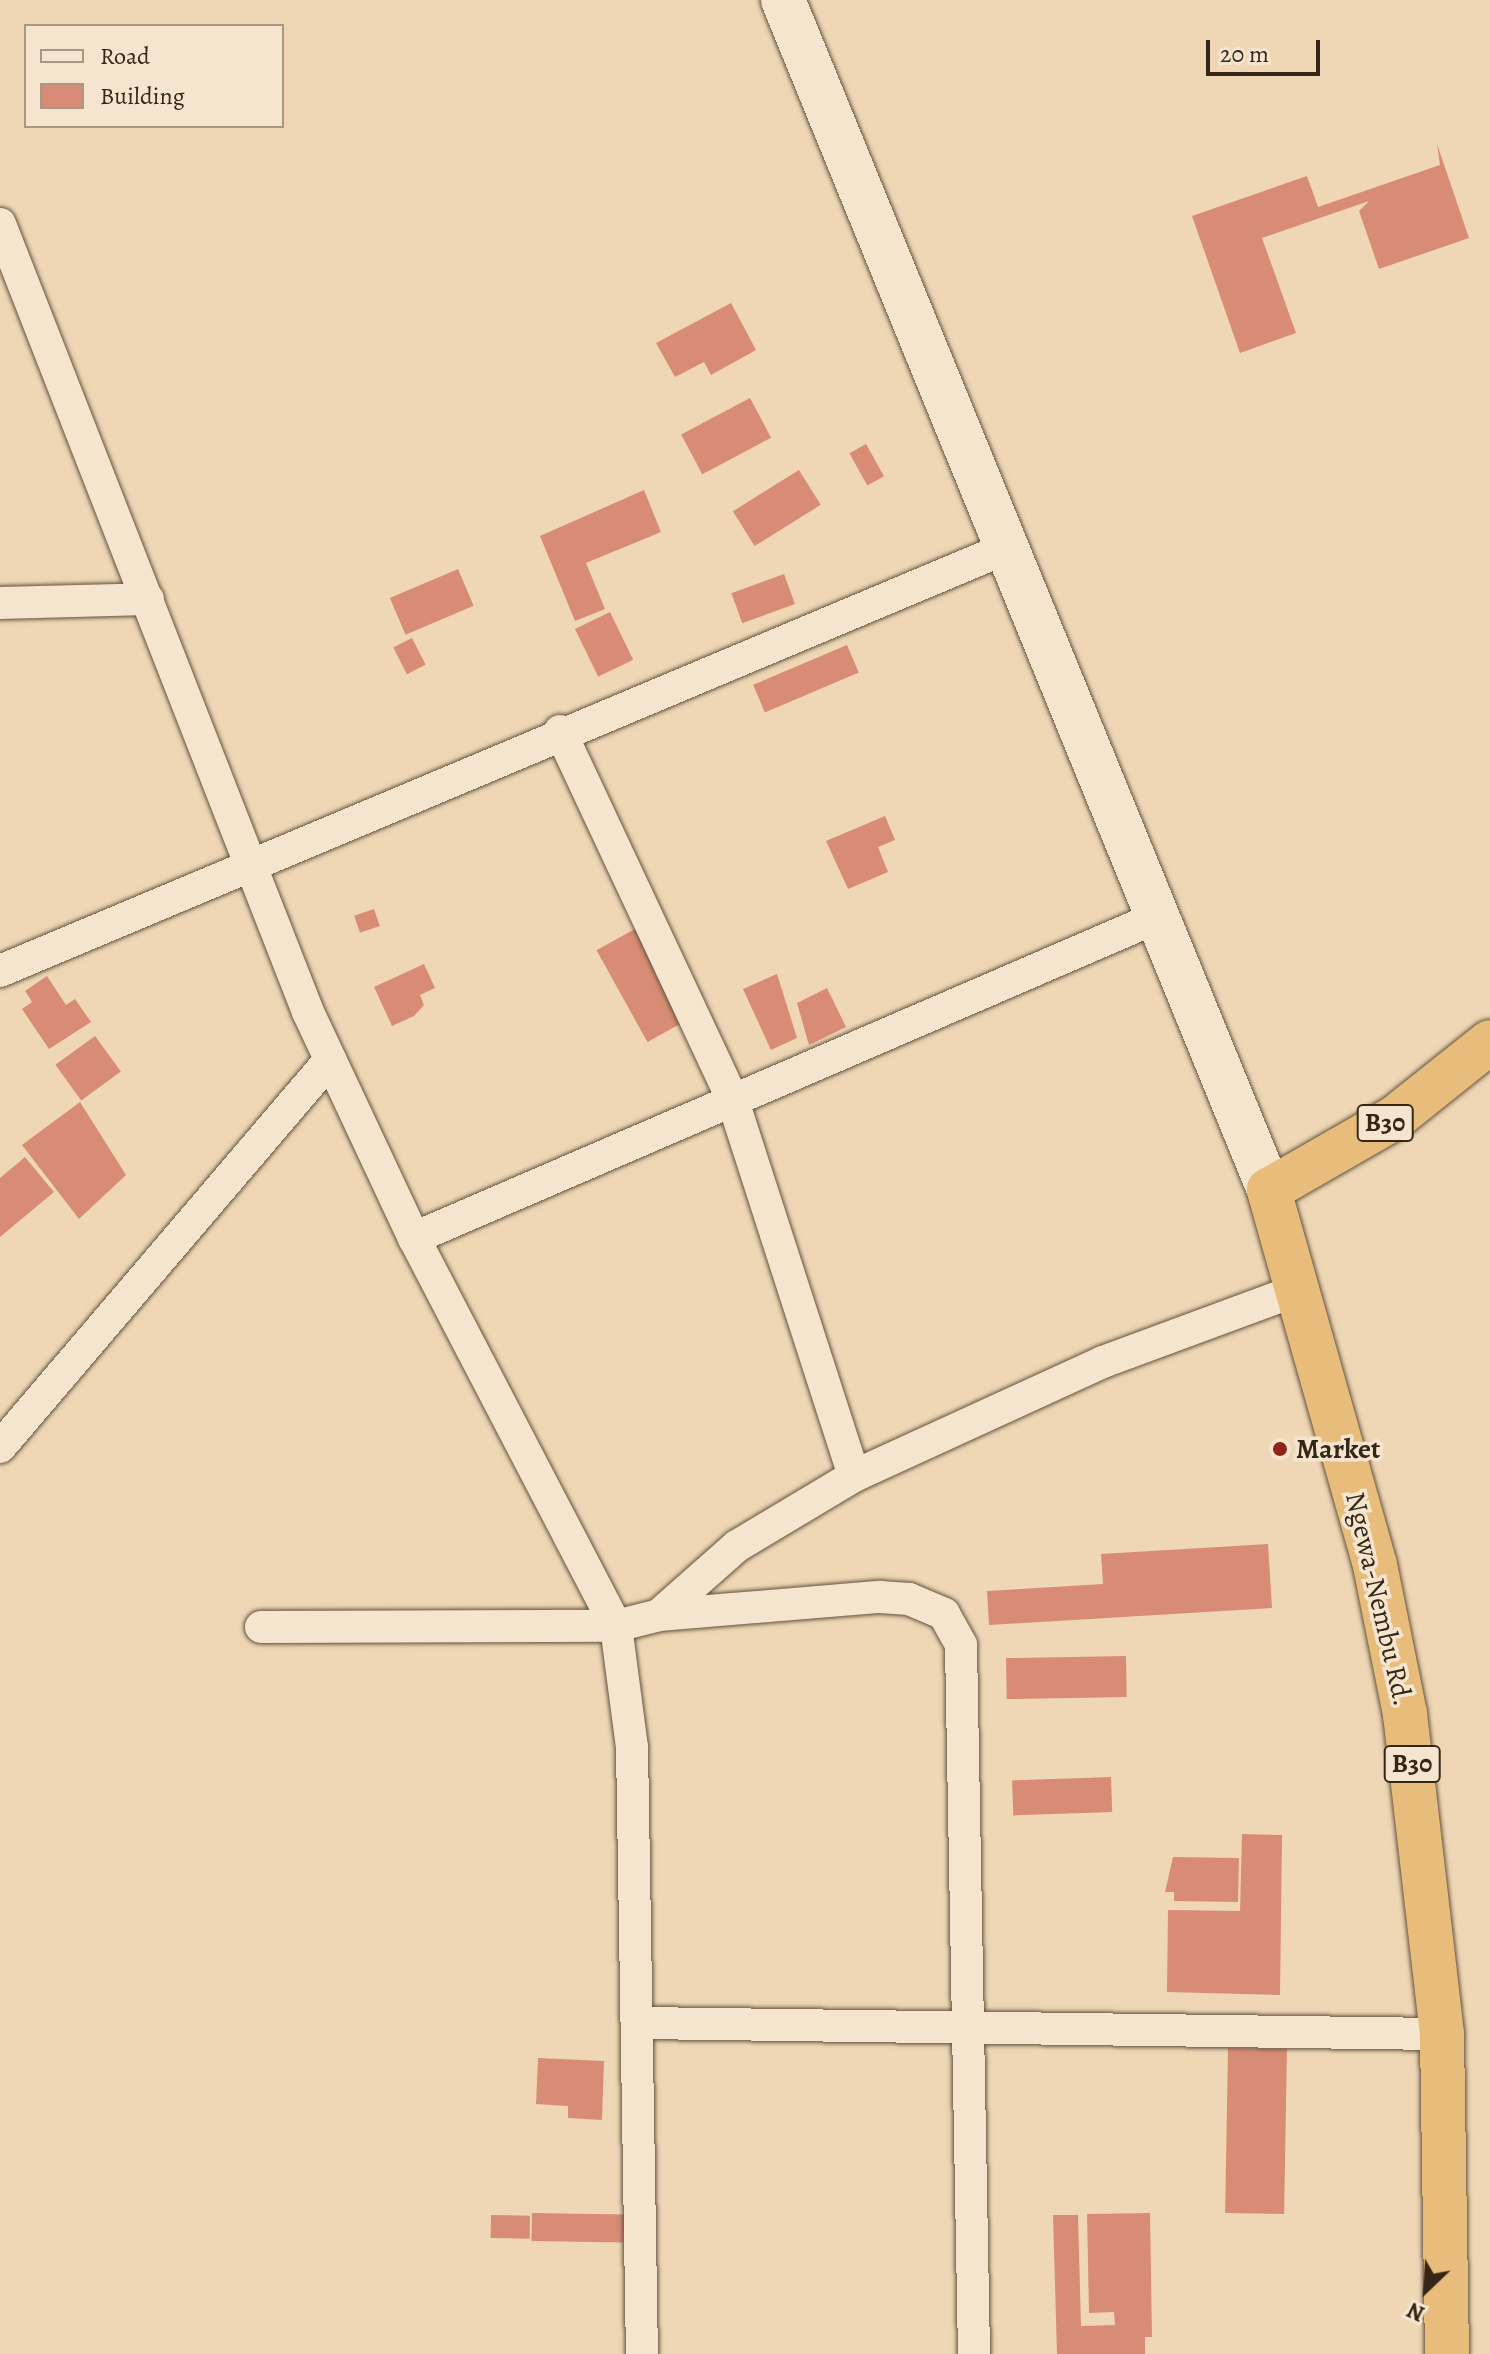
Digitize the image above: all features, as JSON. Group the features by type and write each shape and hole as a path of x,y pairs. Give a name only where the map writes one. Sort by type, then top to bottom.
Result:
{"highway":[{"name":"B30","path":"1269,1190 1396,1117 1490,1042"},
{"name":"Ngewa-Nembu Rd.","path":"1269,1190 1375,1565 1405,1714 1442,2034 1447,2354"}],"main road":[{"path":"783,0 1009,547 1269,1190"}],"street":[{"path":"0,224 250,865 330,1060 414,1238 616,1626 632,1747 641,2023 642,2354"},
{"path":"0,971 560,731 1009,547"},
{"path":"0,603 148,599"},
{"path":"560,731 732,1098 854,1476"},
{"path":"414,1238 732,1098 1158,917"},
{"path":"0,1447 330,1060"},
{"path":"659,1615 737,1546 854,1476 1103,1362 1298,1290"},
{"path":"261,1627 616,1626 659,1615 880,1597 909,1599 944,1614 961,1645 974,2354"},
{"path":"641,2023 968,2025 1442,2034"}],"building":[{"path":"1437,144 1469,238 1379,269 1359,211 1369,201 1262,238 1296,333 1240,353 1192,216 1307,176 1318,207 1440,165"},
{"path":"731,303 756,350 711,375 704,362 675,377 656,343"},
{"path":"750,398 771,438 702,474 681,435"},
{"path":"866,444 884,476 867,486 849,453"},
{"path":"799,470 821,505 755,546 733,511"},
{"path":"644,490 661,532 586,563 605,609 575,621 540,536"},
{"path":"458,569 474,606 406,635 390,598"},
{"path":"784,574 795,604 742,623 731,593"},
{"path":"610,612 633,660 598,677 575,629"},
{"path":"412,638 426,665 407,674 393,648"},
{"path":"847,645 859,673 765,712 753,685"},
{"path":"885,816 895,840 878,847 888,872 848,889 826,841"},
{"path":"374,909 380,926 360,933 354,916"},
{"path":"642,925 693,1017 647,1042 597,950"},
{"path":"424,964 435,988 420,995 424,1005 414,1016 392,1026 374,987"},
{"path":"777,974 797,1038 771,1050 743,989"},
{"path":"47,976 66,1005 75,999 91,1022 49,1049 22,1009 32,1002 25,991"},
{"path":"827,988 846,1027 809,1045 797,1003"},
{"path":"95,1036 121,1072 81,1100 55,1065"},
{"path":"80,1102 126,1175 79,1219 22,1145"},
{"path":"25,1157 54,1192 0,1237 0,1178"},
{"path":"1268,1544 1272,1608 989,1625 987,1591 1103,1584 1101,1554"},
{"path":"1126,1656 1127,1697 1007,1699 1006,1658"},
{"path":"1111,1777 1112,1812 1013,1815 1012,1780"},
{"path":"1242,1834 1282,1835 1280,1995 1167,1992 1168,1910 1240,1911"},
{"path":"1173,1857 1239,1858 1238,1902 1174,1901 1174,1892 1165,1892"},
{"path":"1228,2048 1287,2049 1284,2214 1225,2213"},
{"path":"538,2058 604,2061 602,2120 568,2118 568,2106 536,2104"},
{"path":"532,2213 624,2215 623,2243 532,2241"},
{"path":"1150,2213 1152,2337 1145,2337 1145,2354 1057,2354 1053,2215 1078,2215 1081,2326 1115,2325 1114,2312 1089,2313 1087,2214"},
{"path":"491,2215 530,2216 530,2239 491,2238"}],"place":[{"name":"Market","path":"1280,1449"}]}
